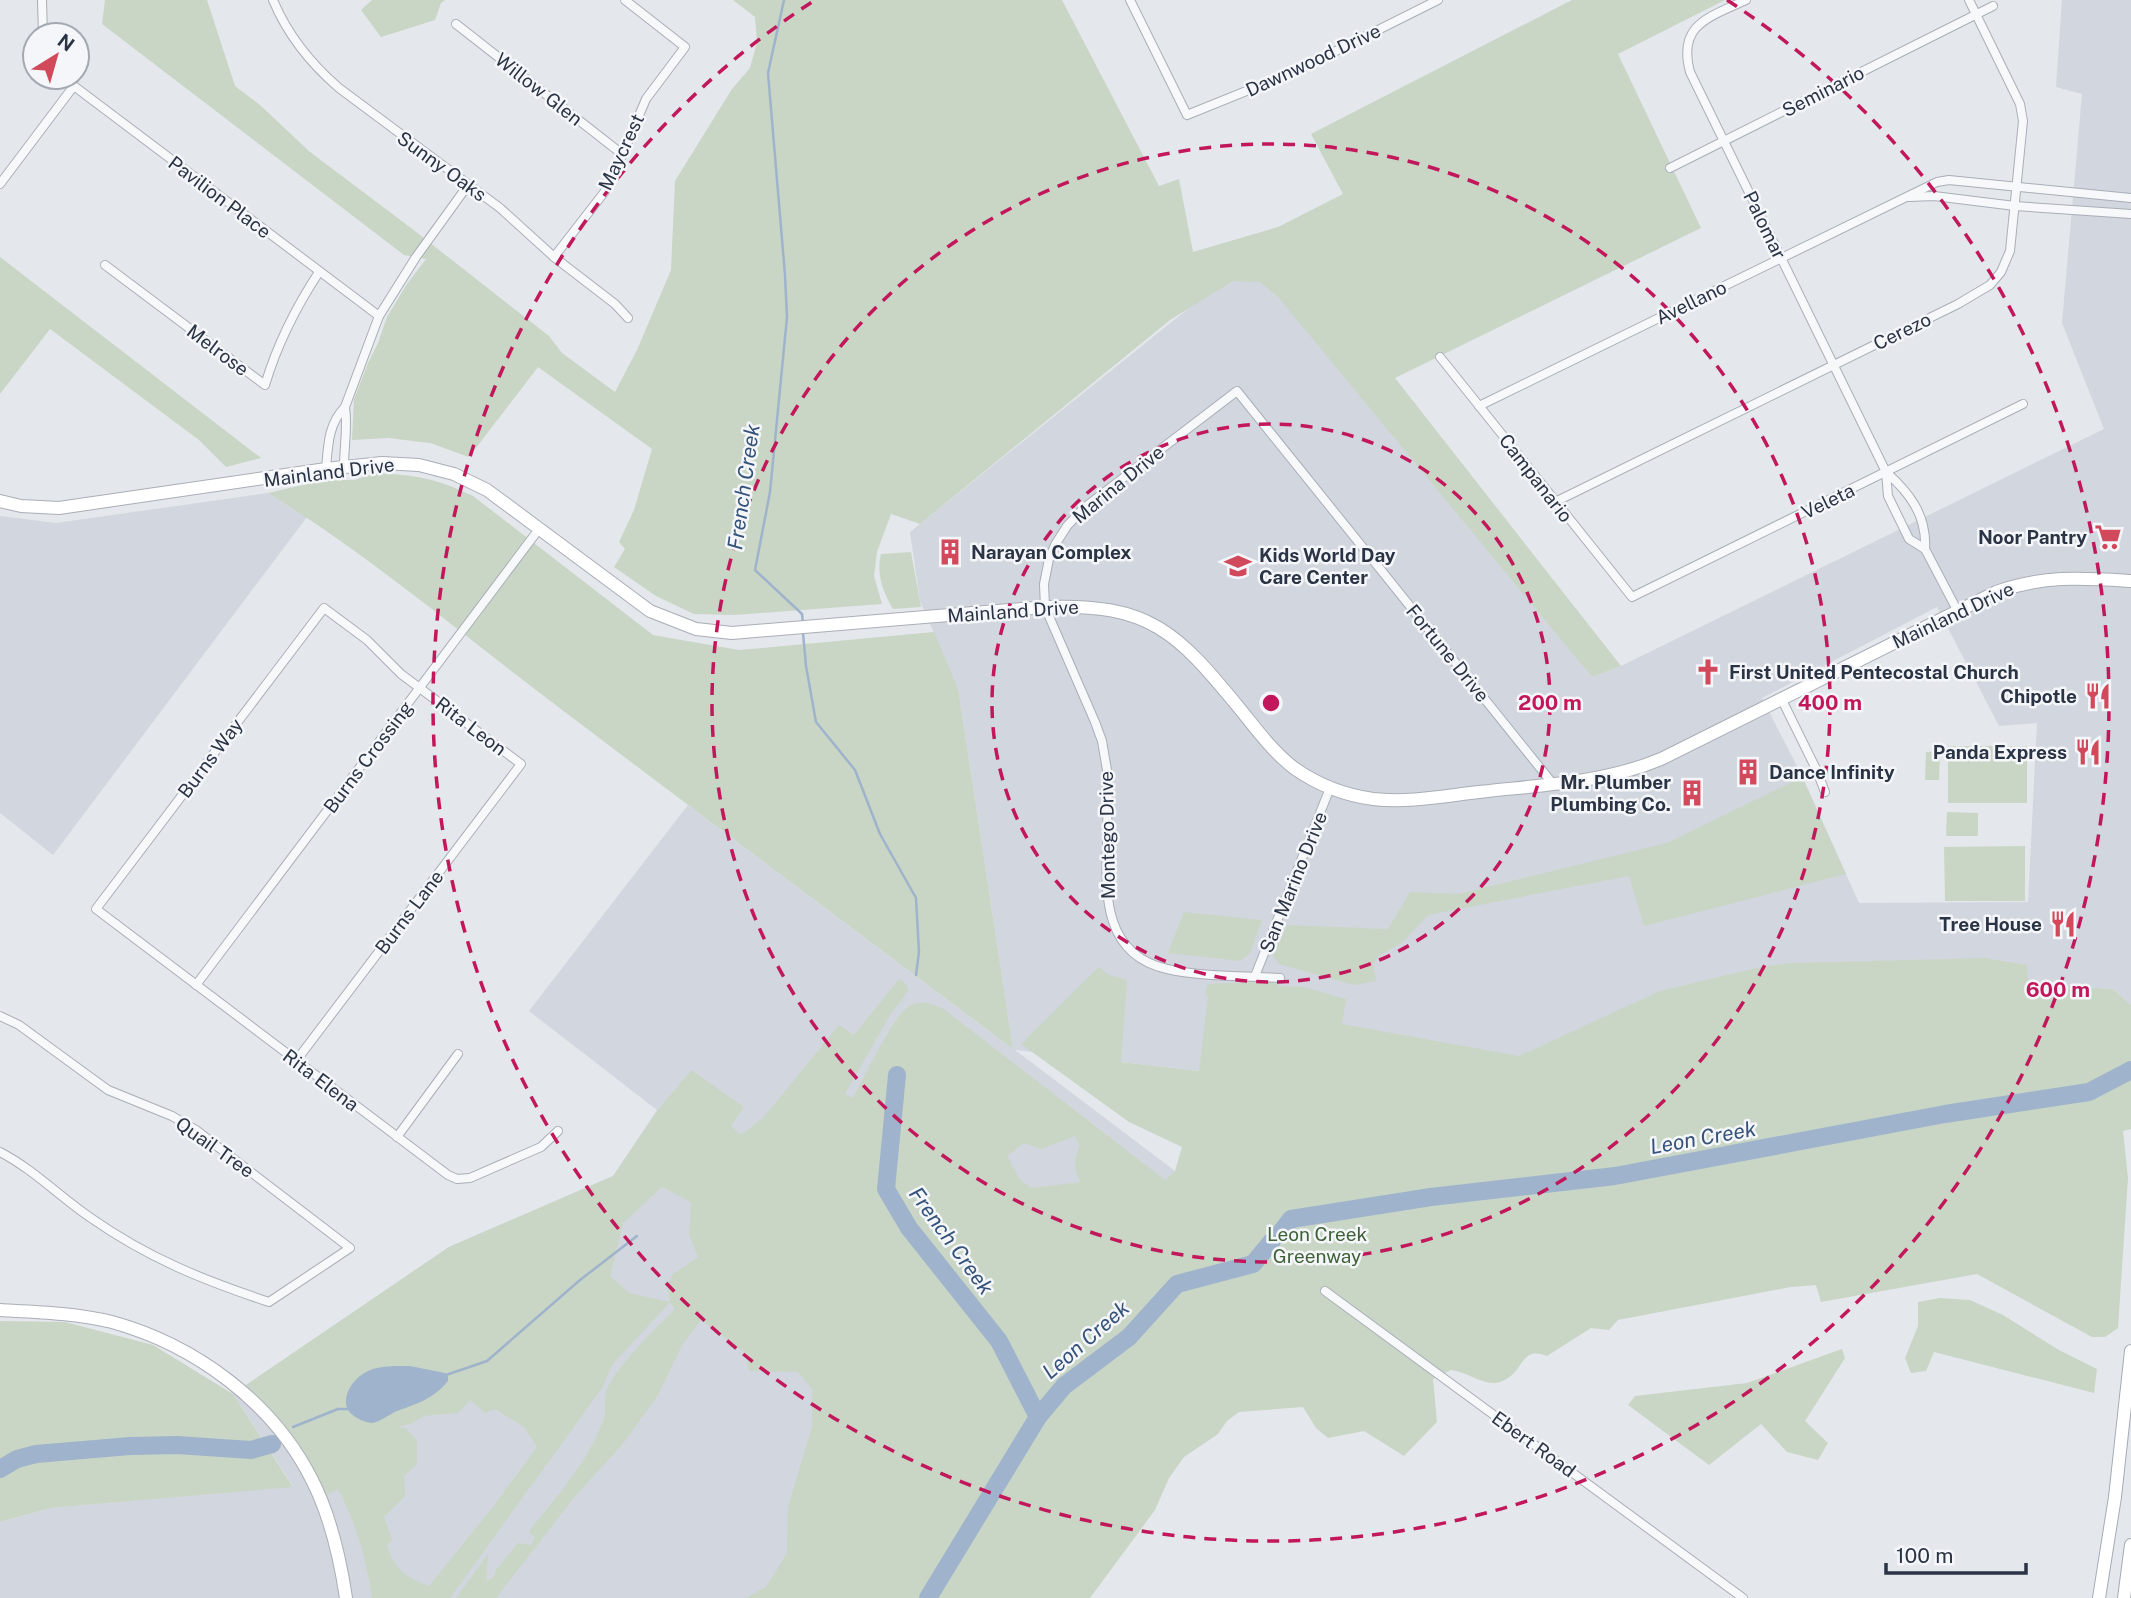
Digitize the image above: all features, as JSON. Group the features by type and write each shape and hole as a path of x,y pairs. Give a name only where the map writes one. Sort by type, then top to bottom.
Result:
{"main road":[{"name":"Mainland Drive","path":"0,502 40,508 74,507 326,469 400,463 437,468 471,481 487,490 632,599 663,617 696,629 732,634 1045,607 1080,606 1114,610 1130,614 1177,639 1203,663 1279,755 1307,776 1330,788 1356,796 1392,800 1598,778 1641,768 1957,610 2020,584 2047,578 2131,581"},
{"path":"0,1310 78,1315 110,1322 172,1345 228,1380 275,1425 312,1480 335,1541 346,1598"},
{"path":"2131,1354 2115,1497 2100,1593 2124,1594 2131,1545"}],"street":[{"path":"42,0 43,21"},
{"name":"Sunny Oaks","path":"273,0 288,30 317,68 339,88 512,217 554,257 615,304 628,318"},
{"name":"Maycrest","path":"554,257 606,190 646,99 685,47 625,0"},
{"path":"1131,2 1142,0"},
{"name":"Dawnwood Drive","path":"1131,2 1187,115 1296,71 1438,0"},
{"name":"Palomar","path":"1745,0 1703,21 1688,41 1686,55 1690,72 1886,472 1888,496 1909,539 1925,549 1957,610"},
{"name":"Cerezo","path":"1555,502 1958,304 1990,285 2001,272 2010,251 2022,112 1969,0"},
{"path":"1976,14 1993,6"},
{"name":"Seminario","path":"1670,168 1976,14"},
{"name":"Willow Glen","path":"456,24 622,154"},
{"path":"0,184 70,91"},
{"name":"Pavilion Place","path":"78,91 379,316"},
{"name":"Avellano","path":"1479,406 1937,182 1949,180 2131,198"},
{"path":"326,469 328,439 337,415 345,407 379,316 416,257 468,185"},
{"path":"2055,209 2057,191"},
{"path":"2098,212 2099,195"},
{"name":"Avellano","path":"1903,197 1934,196 2014,206 2131,214"},
{"name":"Melrose","path":"105,265 265,385 302,297 319,272"},
{"name":"Campanario","path":"1440,358 1632,597"},
{"name":"Marina Drive","path":"1045,607 1044,584 1049,559 1055,545 1075,516 1237,391"},
{"name":"Fortune Drive","path":"1237,391 1553,783"},
{"name":"Veleta","path":"1632,597 2023,404"},
{"path":"344,467 344,443 348,426 345,407"},
{"name":"Palomar","path":"1886,472 1906,489 1926,530 1925,549"},
{"path":"1895,510 1912,501"},
{"name":"Burns Crossing","path":"196,985 539,529"},
{"name":"Montego Drive","path":"1045,607 1102,741 1108,776 1107,896 1116,931 1126,945 1144,959 1165,968 1255,976"},
{"name":"Rita Leon","path":"324,608 367,640 401,674 521,764"},
{"name":"Burns Way","path":"96,909 324,608"},
{"path":"1781,698 1825,792"},
{"name":"Burns Lane","path":"296,1061 521,764"},
{"name":"San Marino Drive","path":"1255,976 1330,788"},
{"name":"Rita Elena","path":"96,909 449,1175 462,1180 541,1147 558,1131"},
{"path":"1255,976 1280,978"},
{"name":"Quail Tree","path":"0,1016 19,1025 108,1090 172,1116 196,1130 350,1248 269,1302 200,1279 138,1248 91,1218 0,1152"},
{"path":"397,1137 458,1054"},
{"name":"Ebert Road","path":"1325,1291 1743,1598"}],"shaded area":[{"path":"2062,0 2131,0 2131,1005 2113,989 2027,984 1492,1093 1348,1088 1015,1050 1175,1171 1007,1331 775,1598 0,1598 0,1522 50,1508 293,1486 233,1394 449,1247 613,1176 657,1110 529,1011 688,805 1013,1049 958,688 920,601 910,532 1255,255 1592,677 1621,666 2104,429 2062,323 2082,94 2056,87","holes":["1937,607 1999,726 2037,723 2028,902 1859,903 1803,778 1762,698"]},
{"path":"268,493 307,517 53,855 0,813 0,516 56,523"}],"green space":[{"path":"105,0 207,0 235,86 260,105 310,152 549,336 562,353 615,392 637,350 671,270 675,181 732,89 750,68 757,42 755,17 733,0 1062,0 1159,186 1179,179 1193,252 1278,227 1343,194 1311,134 1572,0 1725,0 1618,54 1701,228 1395,378 1621,666 1592,677 1278,297 1260,282 1233,281 1170,320 920,524 891,514 877,552 874,576 882,604 735,615 694,614 656,596 614,567 625,549 619,542 634,510 652,449 538,367 469,457 430,443 388,438 352,440 354,399 368,363 387,317 426,259 404,255 102,24"},
{"path":"372,0 445,0 441,3 435,20 381,37 361,10"},
{"path":"0,257 261,458 226,467 199,440 50,329 0,394"},
{"path":"374,473 425,478 473,496 653,635 739,650 934,632 958,688 1013,1049 378,568 268,493 325,480 355,480"},
{"path":"911,552 921,607 893,609 881,583 881,554"},
{"path":"1948,746 2027,746 2027,803 1948,803"},
{"path":"1926,752 1940,752 1939,780 1925,780"},
{"path":"1802,777 1846,874 1644,926 1629,876 1428,915 1403,942 1379,956 1373,964 1376,981 1354,985 1279,964 1273,955 1287,925 1388,929 1410,892 1459,894 1667,843"},
{"path":"1947,812 1978,813 1978,836 1946,836"},
{"path":"2025,846 2025,901 1945,901 1944,847"},
{"path":"1184,912 1262,920 1250,953 1240,961 1168,953"},
{"name":"Leon Creek Greenway","path":"1985,958 2027,965 2028,984 2113,989 2131,1005 2131,1129 2123,1131 2128,1178 2118,1328 2105,1337 2092,1337 1977,1274 1821,1302 1816,1285 1791,1287 1618,1320 1609,1330 1591,1328 1547,1356 1528,1356 1513,1374 1501,1382 1486,1382 1451,1370 1433,1379 1437,1422 1404,1456 1364,1431 1328,1438 1316,1428 1303,1407 1239,1412 1227,1421 1218,1434 1184,1457 1169,1478 1155,1510 1090,1598 746,1598 766,1587 787,1553 788,1507 812,1427 812,1389 798,1372 749,1371 746,1354 701,1320 682,1345 658,1395 622,1445 576,1495 496,1598 456,1598 488,1554 486,1581 494,1577 496,1570 518,1543 531,1545 535,1538 529,1531 571,1478 598,1434 605,1416 605,1395 610,1382 636,1349 675,1309 670,1302 612,1365 602,1388 450,1598 372,1598 360,1542 338,1489 327,1495 292,1436 246,1385 449,1247 613,1176 658,1110 691,1070 744,1107 731,1126 741,1135 763,1118 839,1025 854,1035 899,979 906,984 908,991 890,1015 845,1094 853,1098 894,1022 902,1013 917,1003 932,1004 945,1010 1165,1180 1175,1171 1182,1147 1129,1122 1021,1044 1099,967 1109,975 1127,980 1121,1062 1199,1071 1207,984 1278,981 1279,986 1303,987 1346,999 1342,1024 1519,1056 1660,991 1761,967 1791,963","holes":["1075,1136 1080,1145 1075,1164 1081,1182 1032,1188 1020,1180 1007,1156 1024,1143 1042,1149","662,1187 691,1202 689,1234 698,1257 673,1274 667,1286 670,1302 629,1293 610,1276 623,1223","470,1400 485,1413 495,1409 524,1427 537,1447 429,1586 402,1572 387,1546 392,1539 384,1517 405,1496 404,1476 417,1464 417,1441 406,1428 397,1427 410,1424 424,1416 458,1413"]},
{"path":"1940,1298 1970,1300 2003,1315 2059,1350 2097,1369 2094,1393 1934,1352 1926,1371 1911,1373 1905,1358 1918,1326 1918,1302"},
{"path":"0,1321 65,1322 153,1345 233,1394 293,1487 50,1508 0,1522"},
{"path":"1842,1349 1845,1358 1805,1421 1828,1443 1818,1460 1787,1452 1761,1424 1709,1465 1628,1405 1635,1396 1747,1383"}],"water":[{"path":"410,1366 445,1373 448,1381 425,1400 375,1422 370,1423 350,1413 347,1394 360,1376 376,1368"}],"waterway":[{"name":"French Creek","path":"784,0 768,73 787,317 770,492 755,570 802,614 803,623"},
{"name":"French Creek","path":"803,633 816,722 855,770 880,834 916,898 919,952 916,975"},
{"name":"Leon Creek","path":"1281,1232 1291,1219 1431,1197 1615,1176 1945,1114 2089,1092 2131,1070"},
{"name":"French Creek","path":"897,1075 886,1189 909,1228 999,1341 1038,1417"},
{"path":"443,1376 487,1361 580,1280 637,1236"},
{"name":"Leon Creek","path":"928,1598 1038,1417 1064,1386 1129,1337 1177,1284 1253,1264 1272,1241"},
{"path":"293,1427 338,1409 349,1409"},
{"path":"0,1469 17,1459 36,1454 177,1445 251,1450 272,1444"}],"place":[{"name":"Noor Pantry","path":"2108,537"},
{"name":"Narayan Complex","path":"950,552"},
{"name":"Kids World Day Care Center","path":"1238,566"},
{"name":"First United Pentecostal Church","path":"1708,672"},
{"name":"Chipotle","path":"2098,696"},
{"name":"Panda Express","path":"2088,752"},
{"name":"Dance Infinity","path":"1748,772"},
{"name":"Mr. Plumber Plumbing Co.","path":"1692,793"},
{"name":"Tree House","path":"2063,924"}]}
